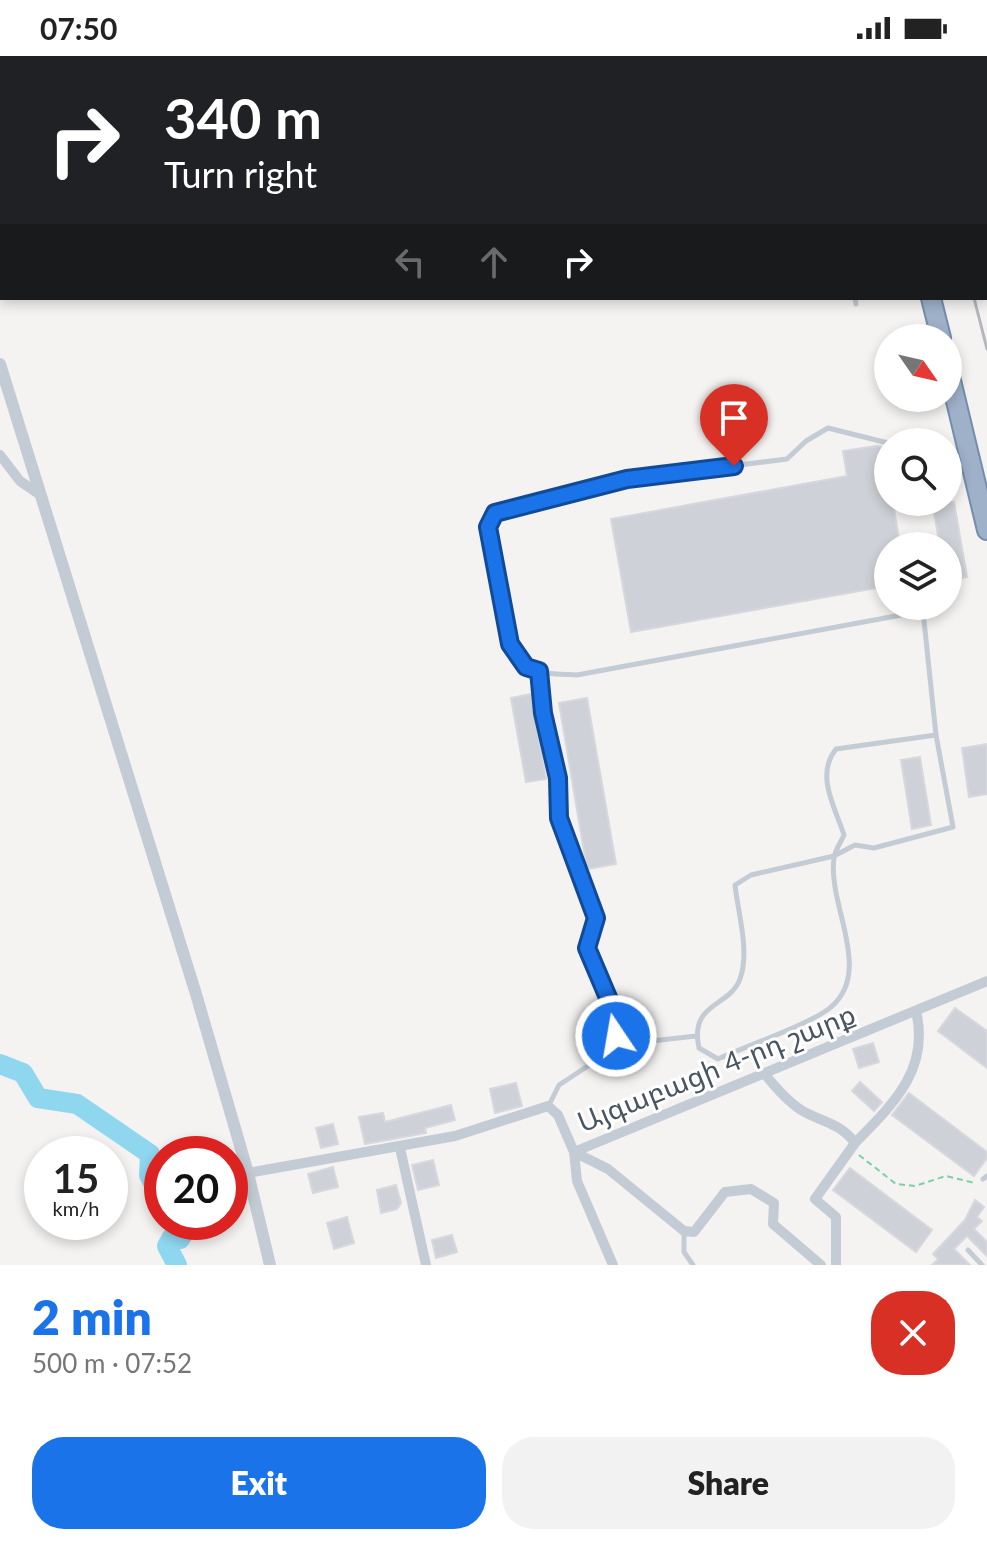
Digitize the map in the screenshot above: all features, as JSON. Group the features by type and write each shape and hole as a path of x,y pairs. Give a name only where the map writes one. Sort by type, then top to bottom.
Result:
{"highway":[{"path":"932,300 938,324"},
{"path":"959,412 987,530"}],"street":[{"path":"0,364 237,1136"},
{"path":"0,455 20,481 39,494"},
{"name":"Այգաբացի 4-րդ շարք","path":"613,1265 577,1181 574,1152 987,981"},
{"path":"836,1265 836,1217 815,1199 854,1144 895,1102 909,1079 922,1035 916,1011"},
{"path":"764,1073 785,1098 803,1111 828,1119 845,1130 854,1144"},
{"path":"270,1265 248,1173 455,1136 548,1106 558,1115 574,1152 608,1169 684,1231 694,1232 725,1192 751,1189 774,1203 773,1224 821,1265"},
{"path":"400,1148 426,1265"}],"lane":[{"path":"874,440 828,428 806,441 787,459 627,479 495,513 488,527 510,644 526,667 577,675 923,611 936,735 953,827 874,848 855,845 834,856 751,875 735,885 744,953 741,977 733,992 706,1008 696,1036 699,1048 718,1059 830,1008 844,993 848,978 847,943 834,888 834,856 844,835 824,774 828,759 836,749 936,735"},
{"path":"539,671 543,713 558,778 559,818 596,918 587,948 615,1014 616,1036 597,1060 559,1085 548,1106"},
{"path":"616,1036 643,1042 696,1036"},
{"path":"684,1231 684,1252 693,1265"},
{"path":"968,1250 982,1265"}],"path":[{"path":"854,1144 863,1161 896,1184 915,1186 946,1176 973,1184 985,1177"}],"building":[{"path":"874,446 874,516 895,516 898,532 874,532 874,589 631,632 611,519 847,476 843,451"},
{"path":"935,516 956,516 959,532 937,532"},
{"path":"962,548 967,577 962,578"},
{"path":"531,694 546,779 526,782 511,698"},
{"path":"587,698 616,864 587,869 559,703"},
{"path":"987,744 987,794 969,797 962,748"},
{"path":"920,757 931,825 912,829 901,760"},
{"path":"955,1008 987,1031 987,1068 938,1031"},
{"path":"873,1043 879,1062 859,1068 853,1049"},
{"path":"860,1082 882,1102 874,1111 852,1091"},
{"path":"516,1083 522,1106 495,1113 490,1089"},
{"path":"909,1093 987,1152 987,1158 974,1176 892,1115"},
{"path":"451,1105 455,1120 425,1128 426,1133 365,1144 359,1117 383,1113 385,1122"},
{"path":"333,1124 338,1144 321,1148 316,1128"},
{"path":"433,1160 439,1185 418,1190 412,1165"},
{"path":"333,1167 338,1187 313,1193 308,1174"},
{"path":"850,1168 932,1230 916,1252 833,1190"},
{"path":"396,1185 401,1203 397,1209 381,1213 377,1190"},
{"path":"975,1200 984,1207 977,1217 982,1221 974,1229 987,1242 987,1256 967,1236 954,1249 970,1265 932,1265 938,1259 933,1254 965,1220"},
{"path":"347,1217 354,1243 334,1249 327,1223"},
{"path":"452,1235 457,1252 436,1258 432,1240"}],"waterway":[{"path":"0,1064 23,1073 38,1098 77,1104 144,1150"},
{"path":"170,1240 167,1246 177,1265"}],"railway":[{"path":"975,300 987,349"}],"route":[{"path":"616,1036 615,1014 587,948 596,918 559,818 558,778 543,713 539,671 526,667 510,644 488,527 495,513 627,479 734,466"}]}
